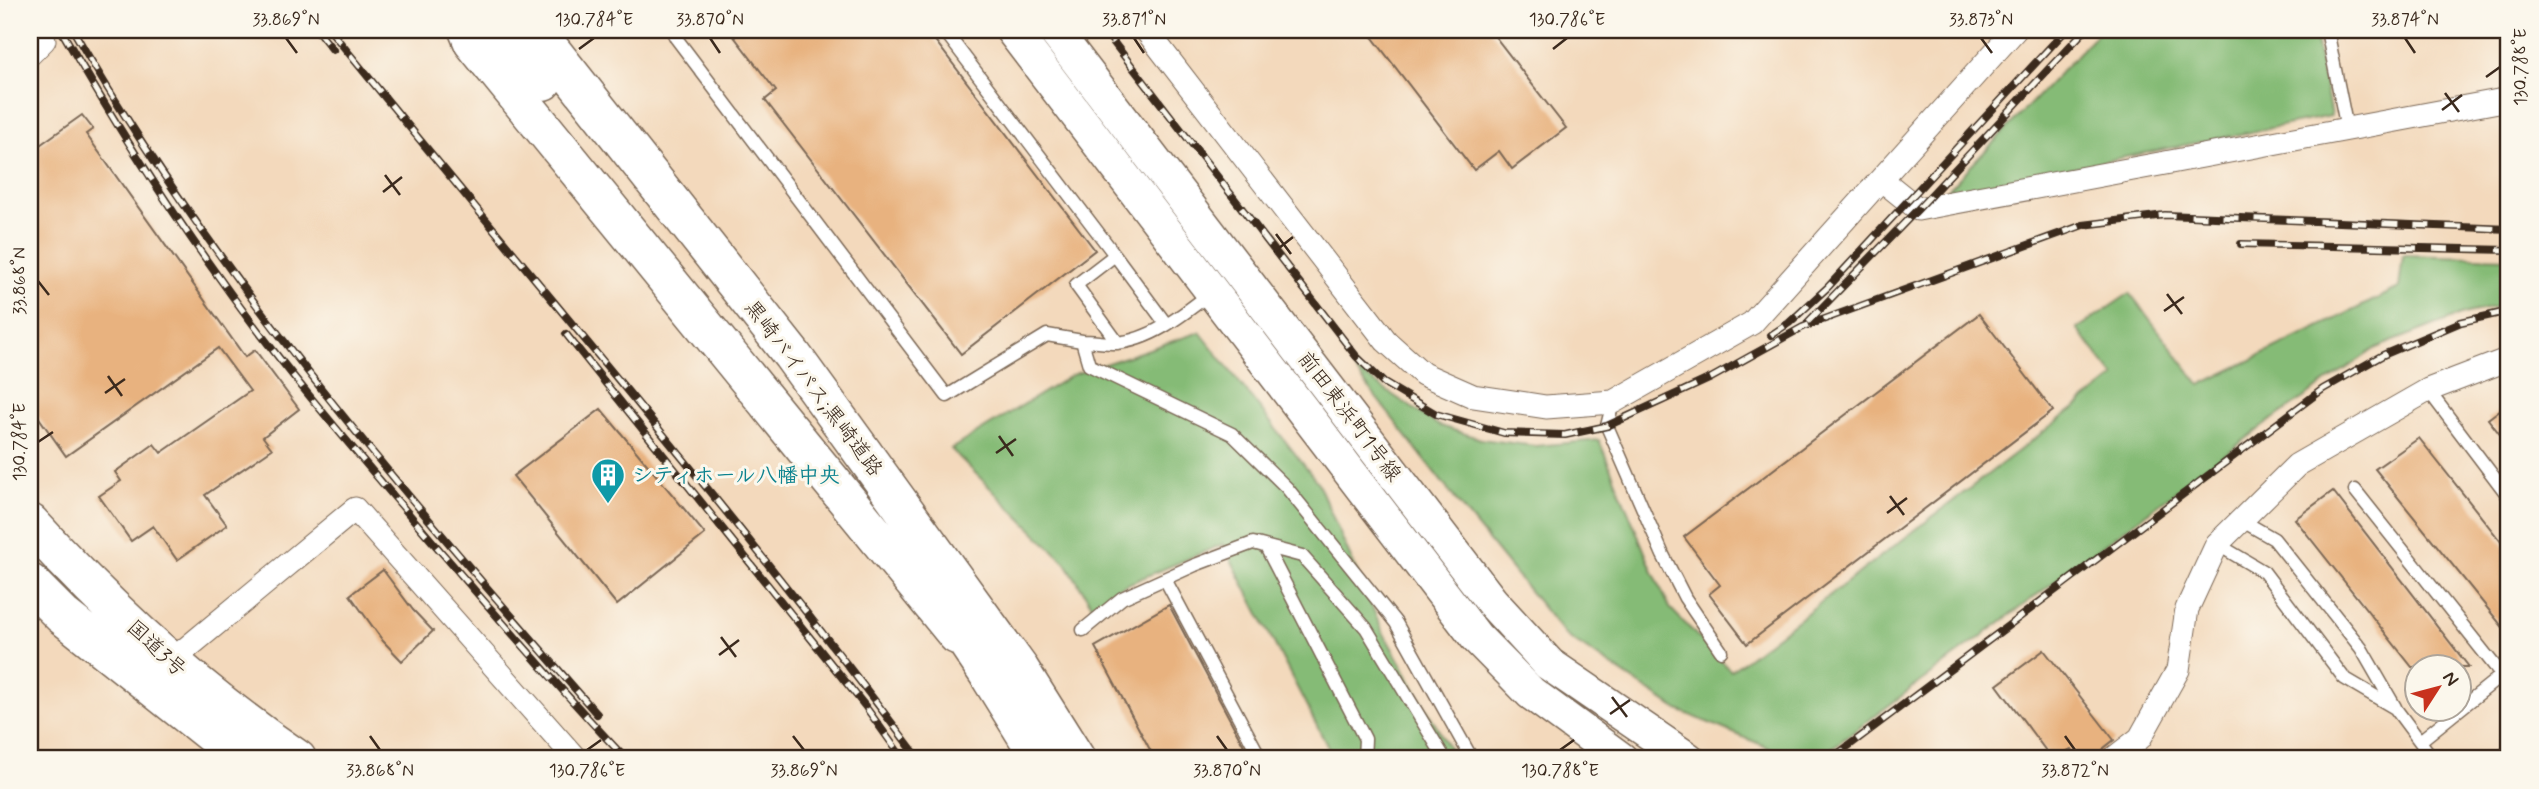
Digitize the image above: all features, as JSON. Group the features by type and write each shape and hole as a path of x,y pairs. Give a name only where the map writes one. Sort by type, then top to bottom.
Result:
{"highway":[{"path":"468,30 473,42 616,219 1005,673"},
{"name":"黒崎バイパス;黒崎道路","path":"503,30 773,371 1005,673 1076,759"},
{"name":"黒崎バイパス;黒崎道路","path":"536,30 792,355 1005,673 1041,759"},
{"path":"563,30 676,175 786,306 868,425 939,546 1005,673"},
{"name":"国道3号","path":"30,523 170,662 242,722 297,759"},
{"name":"国道3号","path":"30,583 46,618 243,759"}],"street":[{"path":"30,54 44,40 38,30"},
{"name":"前田東浜町1号線","path":"1012,30 1476,637 1531,693 1608,756"},
{"name":"前田東浜町1号線","path":"1054,30 1492,602 1549,664 1688,759"},
{"path":"1146,30 1386,341 1423,374 1473,396 1546,407 1613,402 1752,323 2015,30"},
{"path":"1882,180 1918,209 2509,99"},
{"path":"2113,759 2140,738 2178,670 2188,609 2217,544 2297,465 2428,390 2509,359"},
{"path":"170,662 355,509 576,759"}],"lane":[{"path":"672,30 947,396 1047,335 1118,343 1151,333 1212,292"},
{"path":"944,30 1166,324"},
{"path":"2327,30 2347,129"},
{"path":"1115,255 1076,285 1118,343"},
{"path":"1082,341 1089,365 1232,434 1287,488 1396,623 1472,759"},
{"path":"2428,390 2509,497"},
{"path":"1613,402 1607,426 1662,555 1685,598 1721,651"},
{"path":"2355,490 2502,675 2420,741"},
{"path":"2241,520 2274,538 2361,648 2395,708 2433,759"},
{"path":"1083,630 1122,598 1253,543 1302,556 1366,628 1444,759"},
{"path":"2217,544 2264,572 2344,678 2395,708"},
{"path":"1266,547 1365,739 1364,759"},
{"path":"1165,579 1261,759"},
{"path":"2499,759 2509,751"}],"green space":[{"path":"2101,30 2314,30 2331,116 1945,193"},
{"path":"2403,255 2509,258 2509,304 2463,314 2376,348 2270,421 1817,759 1796,759 1678,710 1565,635 1354,369 1438,425 1481,439 1535,446 1599,440 1670,608 1731,671 2115,377 2077,329 2130,293 2200,385 2399,288"},
{"path":"1200,332 1318,483 1383,632 1455,759 1334,759 1223,544 1118,588 1094,609 1066,563 951,449 1072,375"}],"building":[{"path":"729,30 927,30 1095,250 961,354 765,100 776,91"},
{"path":"1367,30 1490,30 1566,128 1512,169 1499,151 1474,170"},
{"path":"82,115 93,129 86,134 245,357 255,350 299,409 263,437 272,449 205,495 227,525 177,560 153,526 131,541 99,496 121,481 115,472 154,444 161,453 250,391 218,348 66,456 30,405 30,152"},
{"path":"1979,314 2053,411 1747,644 1709,594 1720,585 1684,537"},
{"path":"2509,403 2509,446 2488,419"},
{"name":"シティホール八幡中央","path":"601,409 705,534 617,605 513,476"},
{"path":"2419,438 2509,552 2509,635 2375,469"},
{"path":"2333,491 2457,652 2402,652 2402,654 2295,519"},
{"path":"383,570 413,610 433,631 402,661 383,641 350,595"},
{"path":"1169,605 1251,759 1155,759 1095,647"},
{"path":"2044,650 2114,740 2104,748 2099,759 2079,759 2071,749 2052,759 1997,685"}],"railway":[{"path":"61,30 157,187 273,350 443,554 626,759"},
{"path":"73,30 129,122 252,299 386,469 597,714"},
{"path":"317,30 333,50"},
{"path":"330,30 776,574 919,759"},
{"path":"1104,30 1356,356 1384,383 1436,414 1504,433 1565,435 1607,426 1711,378 1803,327 2083,225 2165,215 2509,229"},
{"path":"1771,335 1789,323 1828,287 2066,30"},
{"path":"1808,322 2085,30"},
{"path":"2241,244 2509,250"},
{"path":"1831,759 2323,389 2383,355 2461,322 2509,311"},
{"path":"566,334 865,706 903,759"}],"place":[{"name":"シティホール八幡中央","path":"608,505"}]}
